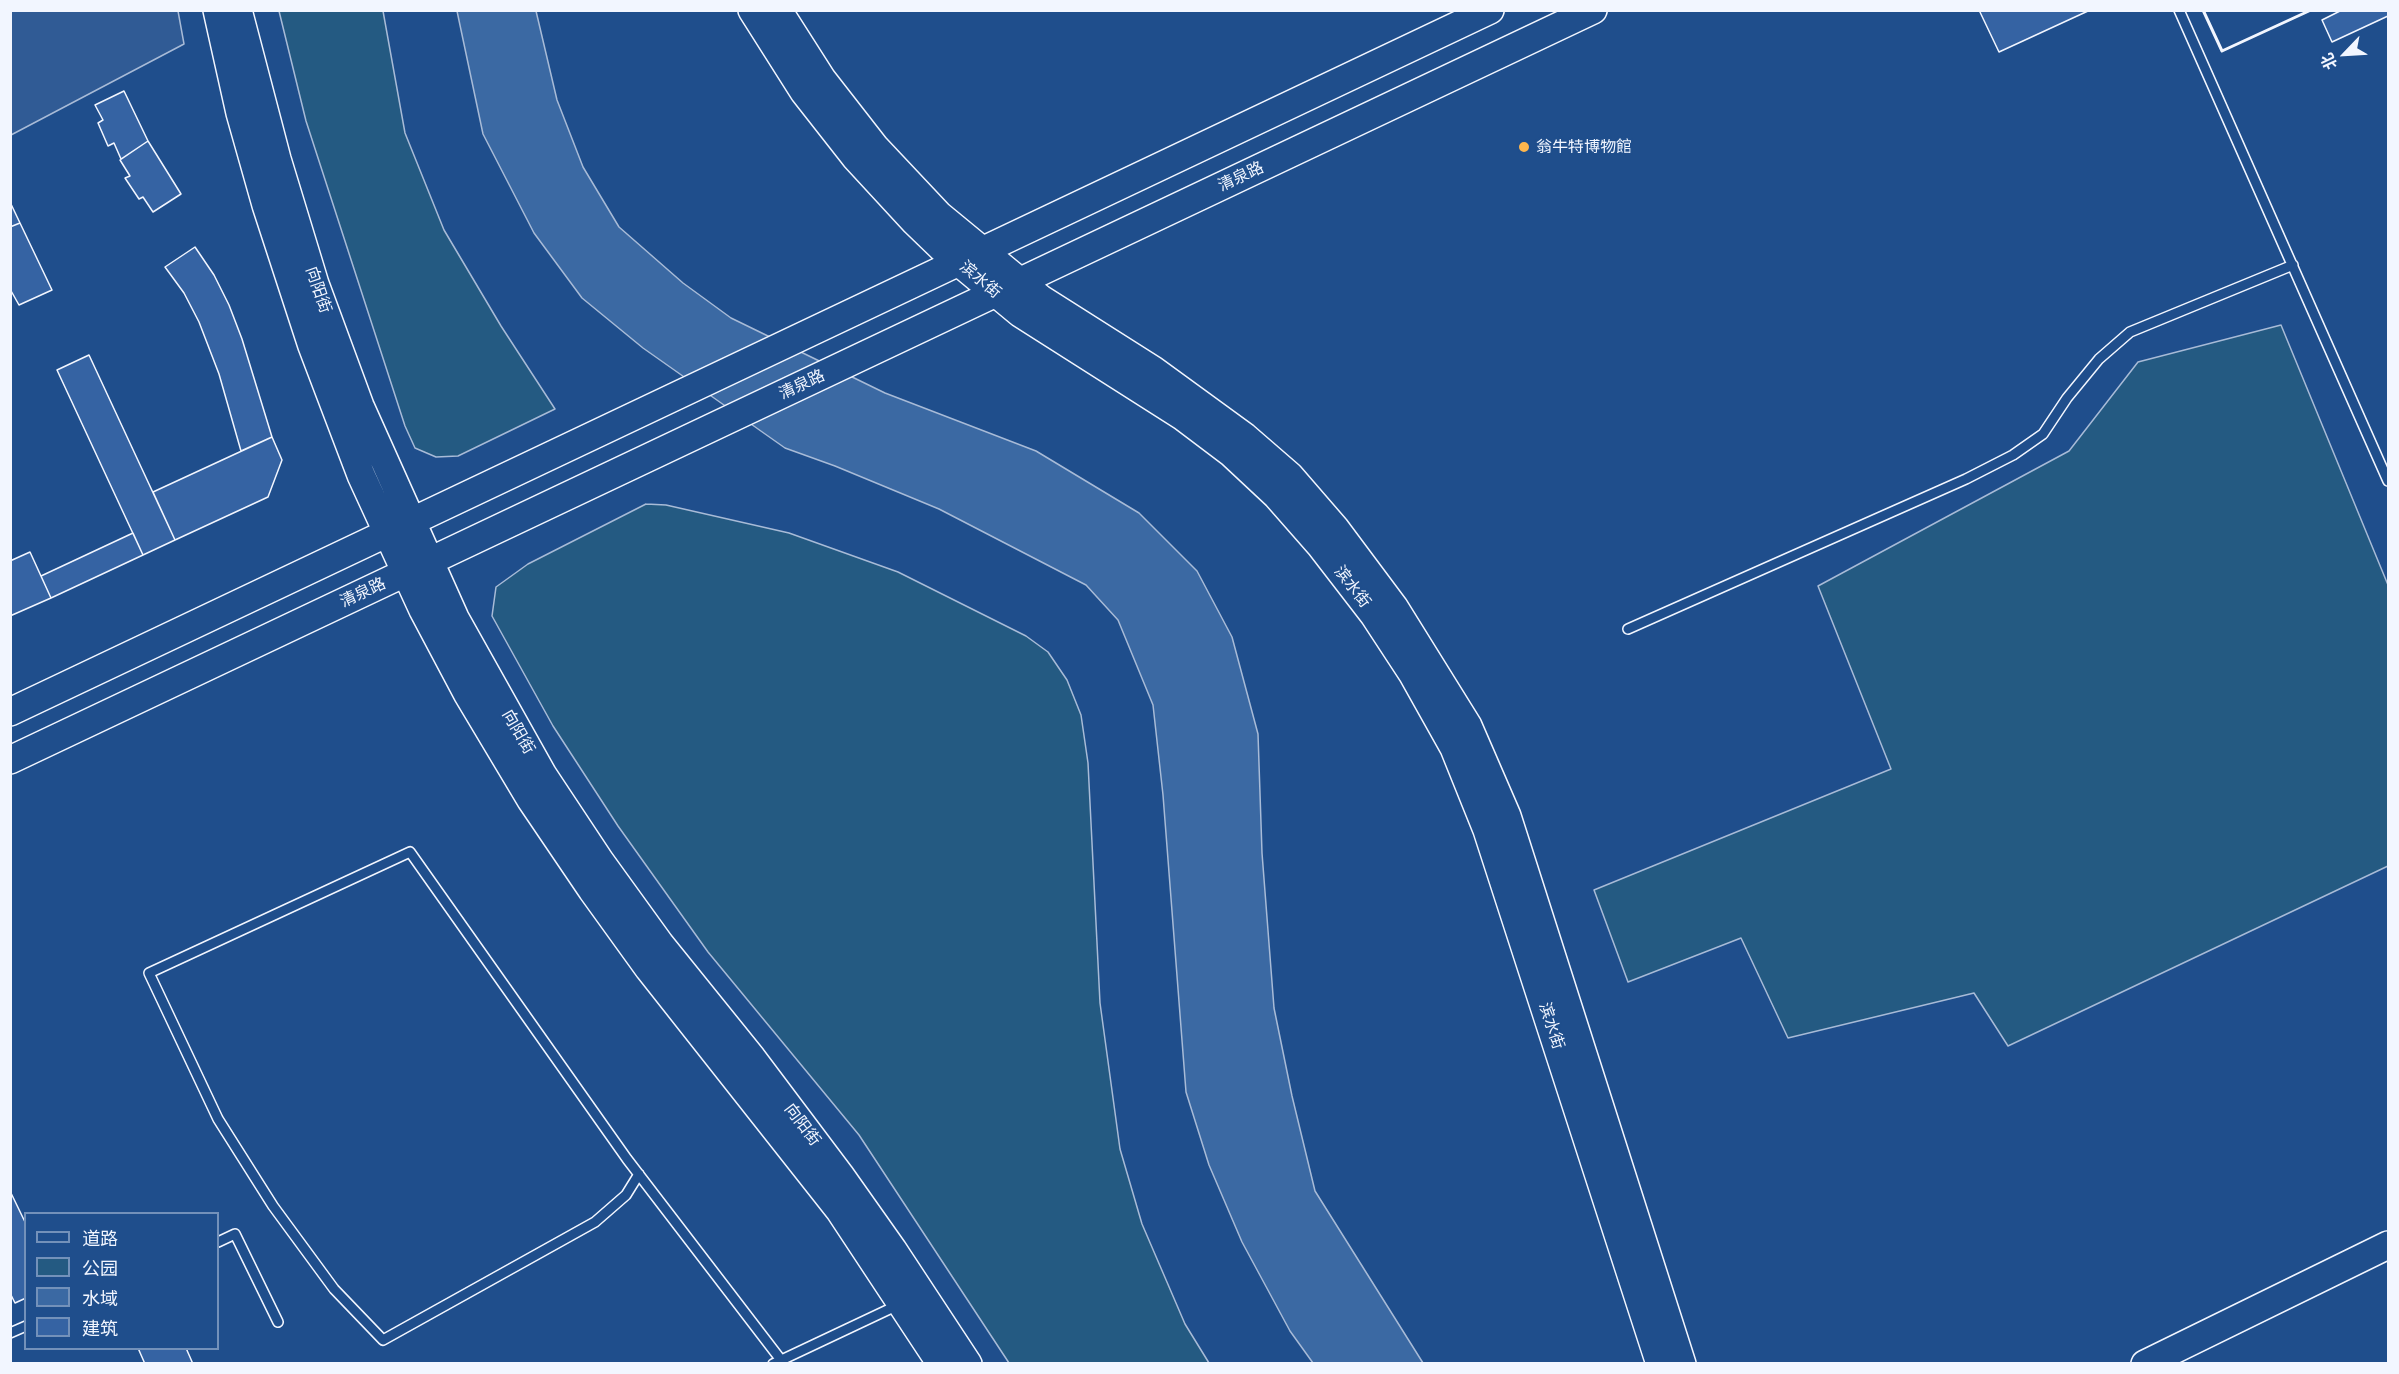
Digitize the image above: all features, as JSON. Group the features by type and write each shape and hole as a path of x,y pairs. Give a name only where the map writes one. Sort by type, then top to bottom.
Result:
{"street":[{"name":"向阳街","path":"217,10 240,113 263,194 305,324 361,475 399,527"},
{"name":"向阳街","path":"238,10 271,138 315,284 360,406 399,527 418,567 455,618 543,775 600,861 660,944 752,1058 840,1175 893,1250 968,1364"},
{"name":"滨水街","path":"752,10 804,92 855,157 915,222 970,257 1008,288 1041,299 1154,370 1245,437 1290,476 1335,528 1394,607 1468,726 1507,816 1682,1364"},
{"name":"滨水街","path":"778,10 822,79 874,147 939,215 970,257"},
{"path":"10,712 1490,10"},
{"name":"清泉路","path":"10,760 1593,10"},
{"name":"滨水街","path":"1008,288 1020,313 1182,416 1231,453 1277,496 1320,545 1374,615 1412,673 1454,748 1487,830 1660,1364"},
{"name":"向阳街","path":"418,567 423,610 467,693 531,800 649,969 840,1211 941,1364"},
{"path":"2145,1364 2388,1245"}],"lane":[{"path":"2179,10 2388,481"},
{"path":"1628,629 1966,479 2013,455 2043,434 2067,398 2099,359 2130,332 2293,265"},
{"path":"639,1174 626,1195 595,1222 383,1340 334,1289 273,1206 218,1119 149,973 410,852 639,1174 777,1362 902,1303"},
{"path":"219,1242 235,1234 278,1322"},
{"path":"10,1333 24,1327"}],"green space":[{"path":"279,11 383,11 405,133 444,230 501,326 555,409 458,456 436,457 415,448 405,426 306,121"},
{"path":"2281,325 2388,585 2388,866 2008,1046 1974,993 1788,1038 1741,938 1628,982 1594,890 1891,769 1818,586 2069,451 2138,362"},
{"path":"646,504 666,505 789,533 898,572 1026,636 1048,652 1067,680 1081,715 1088,763 1100,1003 1120,1149 1142,1224 1185,1324 1209,1363 1009,1363 859,1135 708,952 618,826 553,726 492,616 496,587 528,564"}],"shaded area":[{"path":"11,10 178,11 184,44 11,135"}],"water":[{"path":"457,11 536,11 557,100 583,167 619,227 683,283 731,318 885,393 1036,451 1139,513 1197,571 1232,637 1258,734 1262,853 1274,1008 1315,1191 1423,1363 1313,1363 1290,1331 1242,1242 1209,1165 1186,1092 1163,795 1153,705 1118,620 1086,585 939,509 785,448 643,348 582,298 534,233 483,134"}],"building":[{"path":"1979,10 2088,10 2088,11 1999,52"},
{"path":"2342,10 2388,10 2388,16 2332,42 2322,20"},
{"path":"124,91 148,141 121,159 114,143 108,146 98,123 103,120 95,105"},
{"path":"148,141 181,194 153,212 143,197 139,199 125,178 130,176 120,160"},
{"path":"10,202 20,223 10,227"},
{"path":"20,223 52,290 19,305 10,289 10,227"},
{"path":"195,247 214,275 229,305 242,339 272,437 241,451 219,374 199,322 184,293 165,267"},
{"path":"89,355 175,540 143,555 57,370"},
{"path":"272,437 282,460 268,497 175,540 153,492"},
{"path":"133,533 143,555 51,598 41,576"},
{"path":"30,552 51,598 10,616 10,561"},
{"path":"10,1191 24,1220 24,1299 15,1303 10,1293"},
{"path":"139,1350 187,1350 193,1364 145,1364"}],"wall":[{"path":"2203,10 2222,51 2311,10"}],"place":[{"name":"翁牛特博物館","path":"1524,147"}]}
